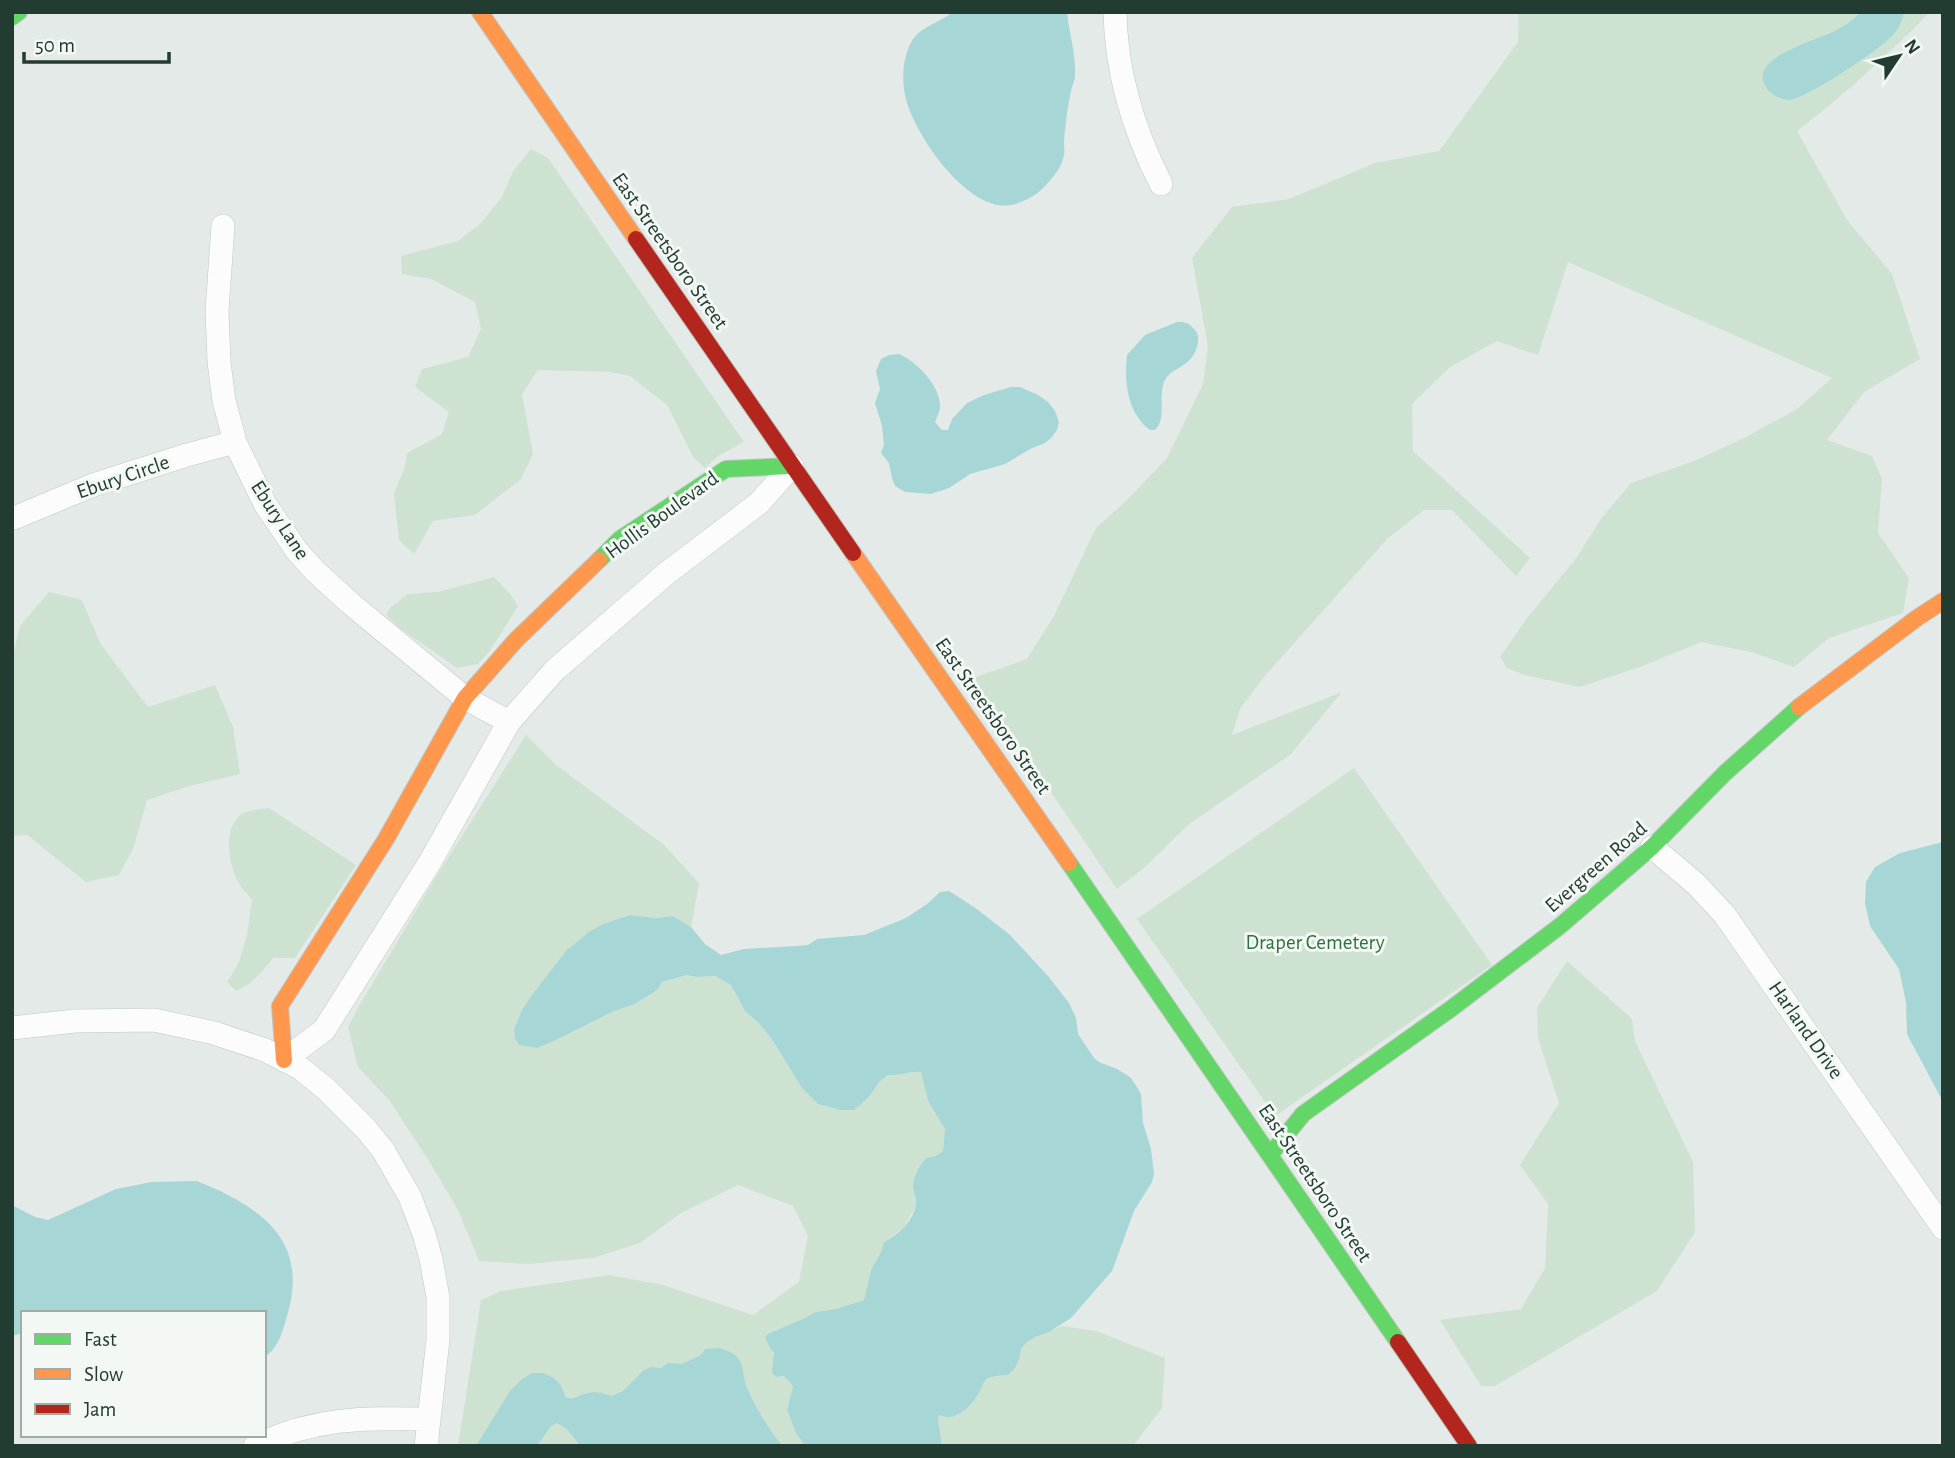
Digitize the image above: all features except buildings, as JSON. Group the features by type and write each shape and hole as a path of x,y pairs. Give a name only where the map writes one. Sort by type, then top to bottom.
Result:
{"main road":[{"path":"12,17 19,12"},
{"name":"East Streetsboro Street","path":"480,12 1469,1446"},
{"name":"Hollis Boulevard","path":"285,1060 280,1006 386,839 465,698 516,640 620,539 726,469 792,466"},
{"name":"Evergreen Road","path":"1270,1155 1303,1114 1541,941 1652,847 1724,773 1803,704 1943,601"}],"street":[{"path":"1115,12 1122,73 1135,126 1146,156 1161,184"},
{"name":"Ebury Lane","path":"223,226 217,311 219,362 235,442 265,504 297,551 350,603 465,698 509,722"},
{"name":"Ebury Circle","path":"14,518 93,485 187,454 235,442"},
{"path":"285,1060 324,1030 430,862 509,722 555,670 667,573 759,503 792,466"},
{"name":"Harland Drive","path":"1652,847 1696,884 1724,914 1943,1228"},
{"path":"12,1028 75,1021 154,1020 214,1033 265,1050 300,1068 326,1089 366,1129 397,1173 415,1209 431,1259 438,1297 438,1340 426,1446"},
{"path":"255,1446 301,1427 326,1422 374,1418 428,1419"}],"green space":[{"path":"1519,12 1930,12 1865,74 1797,131 1847,220 1892,274 1920,359 1864,392 1827,440 1872,456 1882,479 1878,533 1909,578 1903,613 1829,638 1794,667 1751,652 1701,642 1643,666 1580,687 1524,675 1507,668 1500,657 1527,618 1575,560 1601,519 1631,483 1694,461 1744,438 1797,409 1832,378 1568,262 1538,355 1497,341 1450,367 1412,404 1413,451 1530,558 1516,576 1452,510 1424,510 1387,539 1264,677 1240,709 1232,735 1342,692 1290,755 1189,824 1145,867 1117,889 973,678 1027,659 1054,616 1096,528 1167,458 1203,384 1208,347 1192,258 1232,207 1289,199 1375,163 1439,151 1518,42"},
{"path":"531,149 548,158 744,442 718,456 705,468 693,457 667,405 630,376 610,372 538,370 522,394 533,454 521,479 475,515 433,521 414,554 399,540 394,493 405,467 407,453 442,434 449,412 415,387 422,369 468,357 481,329 475,302 431,279 402,274 401,256 458,241 480,224 502,197 513,171"},
{"path":"494,577 518,606 489,652 478,664 457,668 401,629 386,615 391,607 408,594 438,592"},
{"path":"49,592 82,600 100,643 148,707 215,685 233,727 240,774 147,800 133,849 119,875 86,882 27,835 12,836 12,659 20,626"},
{"path":"526,735 556,765 664,845 699,883 691,927 673,916 655,918 630,915 590,931 514,1030 519,1045 537,1048 554,1041 614,1011 635,1004 657,990 662,982 687,975 715,976 731,985 745,1011 759,1023 802,1088 818,1104 841,1110 888,1075 921,1072 928,1101 945,1129 943,1151 937,1156 926,1158 913,1189 917,1203 914,1210 903,1228 884,1242 871,1270 864,1300 816,1312 770,1333 780,1377 784,1376 793,1386 787,1410 796,1433 805,1446 458,1446 481,1300 501,1291 609,1275 663,1285 753,1315 799,1282 808,1236 793,1206 738,1185 681,1213 640,1243 593,1258 528,1264 479,1261 458,1210 432,1166 390,1101 358,1067 348,1027 436,877"},
{"name":"Draper Cemetery","path":"1354,768 1492,965 1275,1116 1137,919"},
{"path":"269,808 356,865 295,958 273,958 261,973 236,991 227,982 239,962 247,935 252,900 241,887 233,870 229,839 235,820 242,814"},
{"path":"1567,961 1632,1019 1635,1041 1693,1162 1695,1232 1657,1291 1495,1386 1481,1386 1440,1320 1521,1309 1545,1268 1548,1204 1520,1165 1559,1103 1538,1038 1537,1008"},
{"path":"1061,1326 1096,1331 1165,1358 1162,1408 1133,1446 942,1446 939,1415 957,1416 970,1405 985,1381 1008,1375 1028,1341"}],"water":[{"path":"953,12 1067,12 1075,75 1064,135 1063,159 1056,173 1038,193 1022,202 998,205 984,200 956,180 922,135 908,106 903,72 909,47 921,31"},
{"path":"1861,12 1904,12 1900,25 1885,43 1825,84 1788,100 1768,90 1763,77 1766,67 1775,59 1839,29"},
{"path":"1177,322 1190,325 1195,330 1198,338 1196,351 1164,382 1161,420 1155,430 1150,430 1136,415 1132,406 1127,386 1127,355 1145,335"},
{"path":"899,354 913,362 932,382 940,406 935,422 942,430 948,430 952,419 967,403 984,395 1020,387 1048,402 1059,422 1057,430 1045,443 1005,464 970,474 949,488 931,494 905,492 895,486 889,463 881,453 884,445 882,426 875,403 880,389 876,371 881,359"},
{"path":"1943,842 1943,1102 1907,1034 1906,1002 1899,969 1870,926 1865,903 1866,882 1875,867 1900,853"},
{"path":"949,891 1009,934 1069,1003 1076,1018 1078,1034 1094,1058 1130,1077 1135,1084 1141,1094 1143,1123 1151,1149 1154,1174 1152,1182 1134,1211 1112,1271 1071,1318 1027,1342 1021,1349 1015,1368 1008,1375 987,1379 972,1402 958,1415 939,1415 942,1446 805,1446 796,1433 787,1410 793,1386 784,1376 776,1377 772,1373 774,1352 765,1337 816,1312 864,1300 871,1270 884,1242 894,1236 912,1217 916,1203 913,1184 919,1168 926,1158 943,1151 945,1129 928,1101 921,1072 888,1075 854,1110 841,1110 818,1104 802,1088 759,1023 745,1011 731,985 715,976 687,975 662,982 657,990 635,1004 614,1011 537,1048 519,1045 514,1030 522,1010 566,951 590,931 630,915 656,918 673,916 691,927 705,944 721,955 744,949 808,945 817,939 864,935 906,918 940,892"},
{"path":"197,1181 241,1202 275,1230 286,1247 292,1266 292,1289 282,1333 269,1354 266,1356 266,1311 21,1311 21,1334 12,1336 12,1205 35,1217 48,1220 116,1189 152,1182"},
{"path":"720,1348 735,1355 742,1364 745,1383 754,1404 783,1446 580,1446 567,1430 557,1423 551,1426 537,1446 476,1446 510,1391 532,1373 543,1373 554,1378 566,1398 595,1392 612,1396 623,1391 644,1370 651,1367 661,1368 668,1363 682,1364 701,1355 705,1349"}],"traffic: fast":[{"path":"12,17 19,12"},
{"path":"599,560 620,539 726,469 792,466"},
{"path":"1270,1155 1303,1114 1452,1008 1560,926 1652,847 1725,773 1799,707"},
{"path":"1069,863 1398,1342"}],"traffic: slow":[{"path":"480,12 636,239"},
{"path":"853,553 1069,863"},
{"path":"284,1060 280,1006 386,839 465,698 516,640 599,560"},
{"path":"1799,707 1943,601"}],"traffic: jam":[{"path":"636,239 853,553"},
{"path":"1398,1342 1469,1446"}]}
